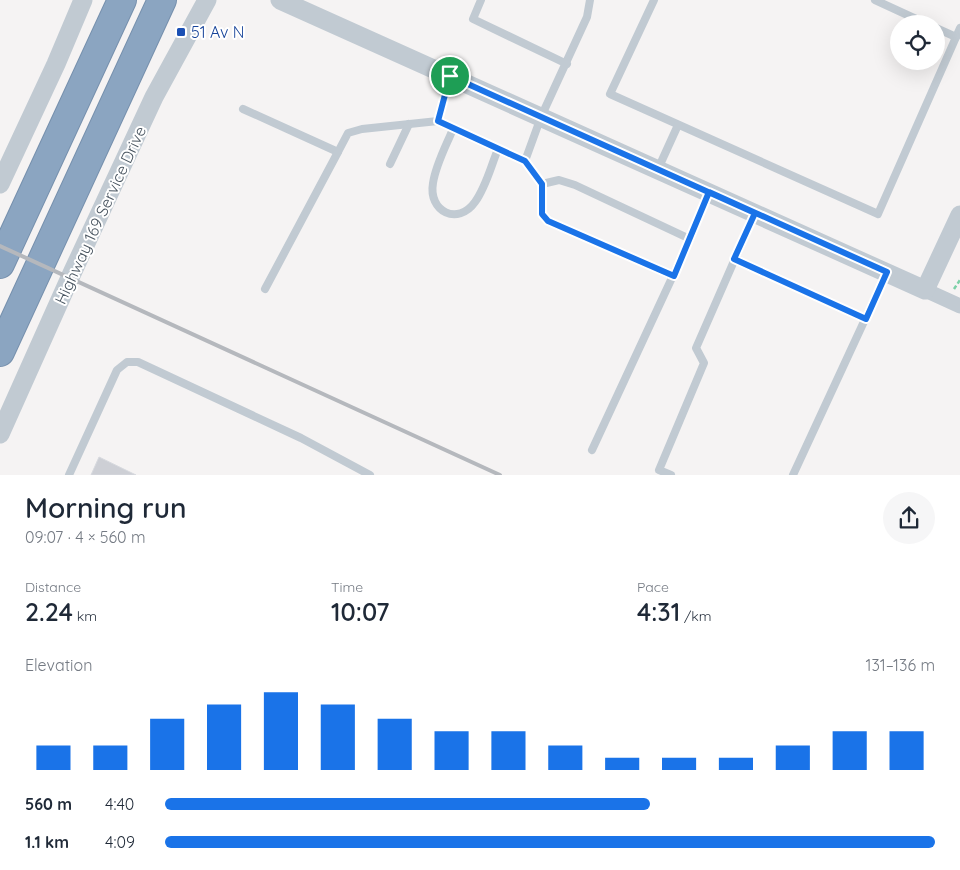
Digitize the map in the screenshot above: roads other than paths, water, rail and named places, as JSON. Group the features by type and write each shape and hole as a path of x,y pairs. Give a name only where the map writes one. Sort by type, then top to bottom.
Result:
{"highway":[{"path":"0,264 122,0"},
{"path":"0,352 162,0"}],"street":[{"path":"0,184 83,0"},
{"name":"Highway 169 Service Drive","path":"0,434 154,97 207,0"},
{"path":"280,0 960,306"},
{"path":"925,290 960,215"}],"lane":[{"path":"482,0 473,19 567,64"},
{"path":"525,161 541,117 567,64 586,17 590,0"},
{"path":"654,0 610,94 878,214 960,28"},
{"path":"875,0 908,15"},
{"path":"945,32 956,37"},
{"path":"438,121 450,76"},
{"path":"243,109 338,152"},
{"path":"265,290 348,133 362,129 438,121 525,161 542,184 542,214 548,221 674,276"},
{"path":"390,164 409,124"},
{"path":"658,169 678,125"},
{"path":"454,129 433,183 433,201 440,210 447,214 467,210 475,202 498,149"},
{"path":"542,184 559,180 575,185 690,239"},
{"path":"592,450 674,276 709,192"},
{"path":"671,475 659,470 704,364 696,348 755,213"},
{"path":"734,259 866,319"},
{"path":"793,475 887,272"},
{"path":"69,475 118,370 127,362 138,362 301,438 370,475"}],"railway":[{"path":"0,246 500,475"}],"place":[{"name":"51 Av N","path":"181,32"}]}
